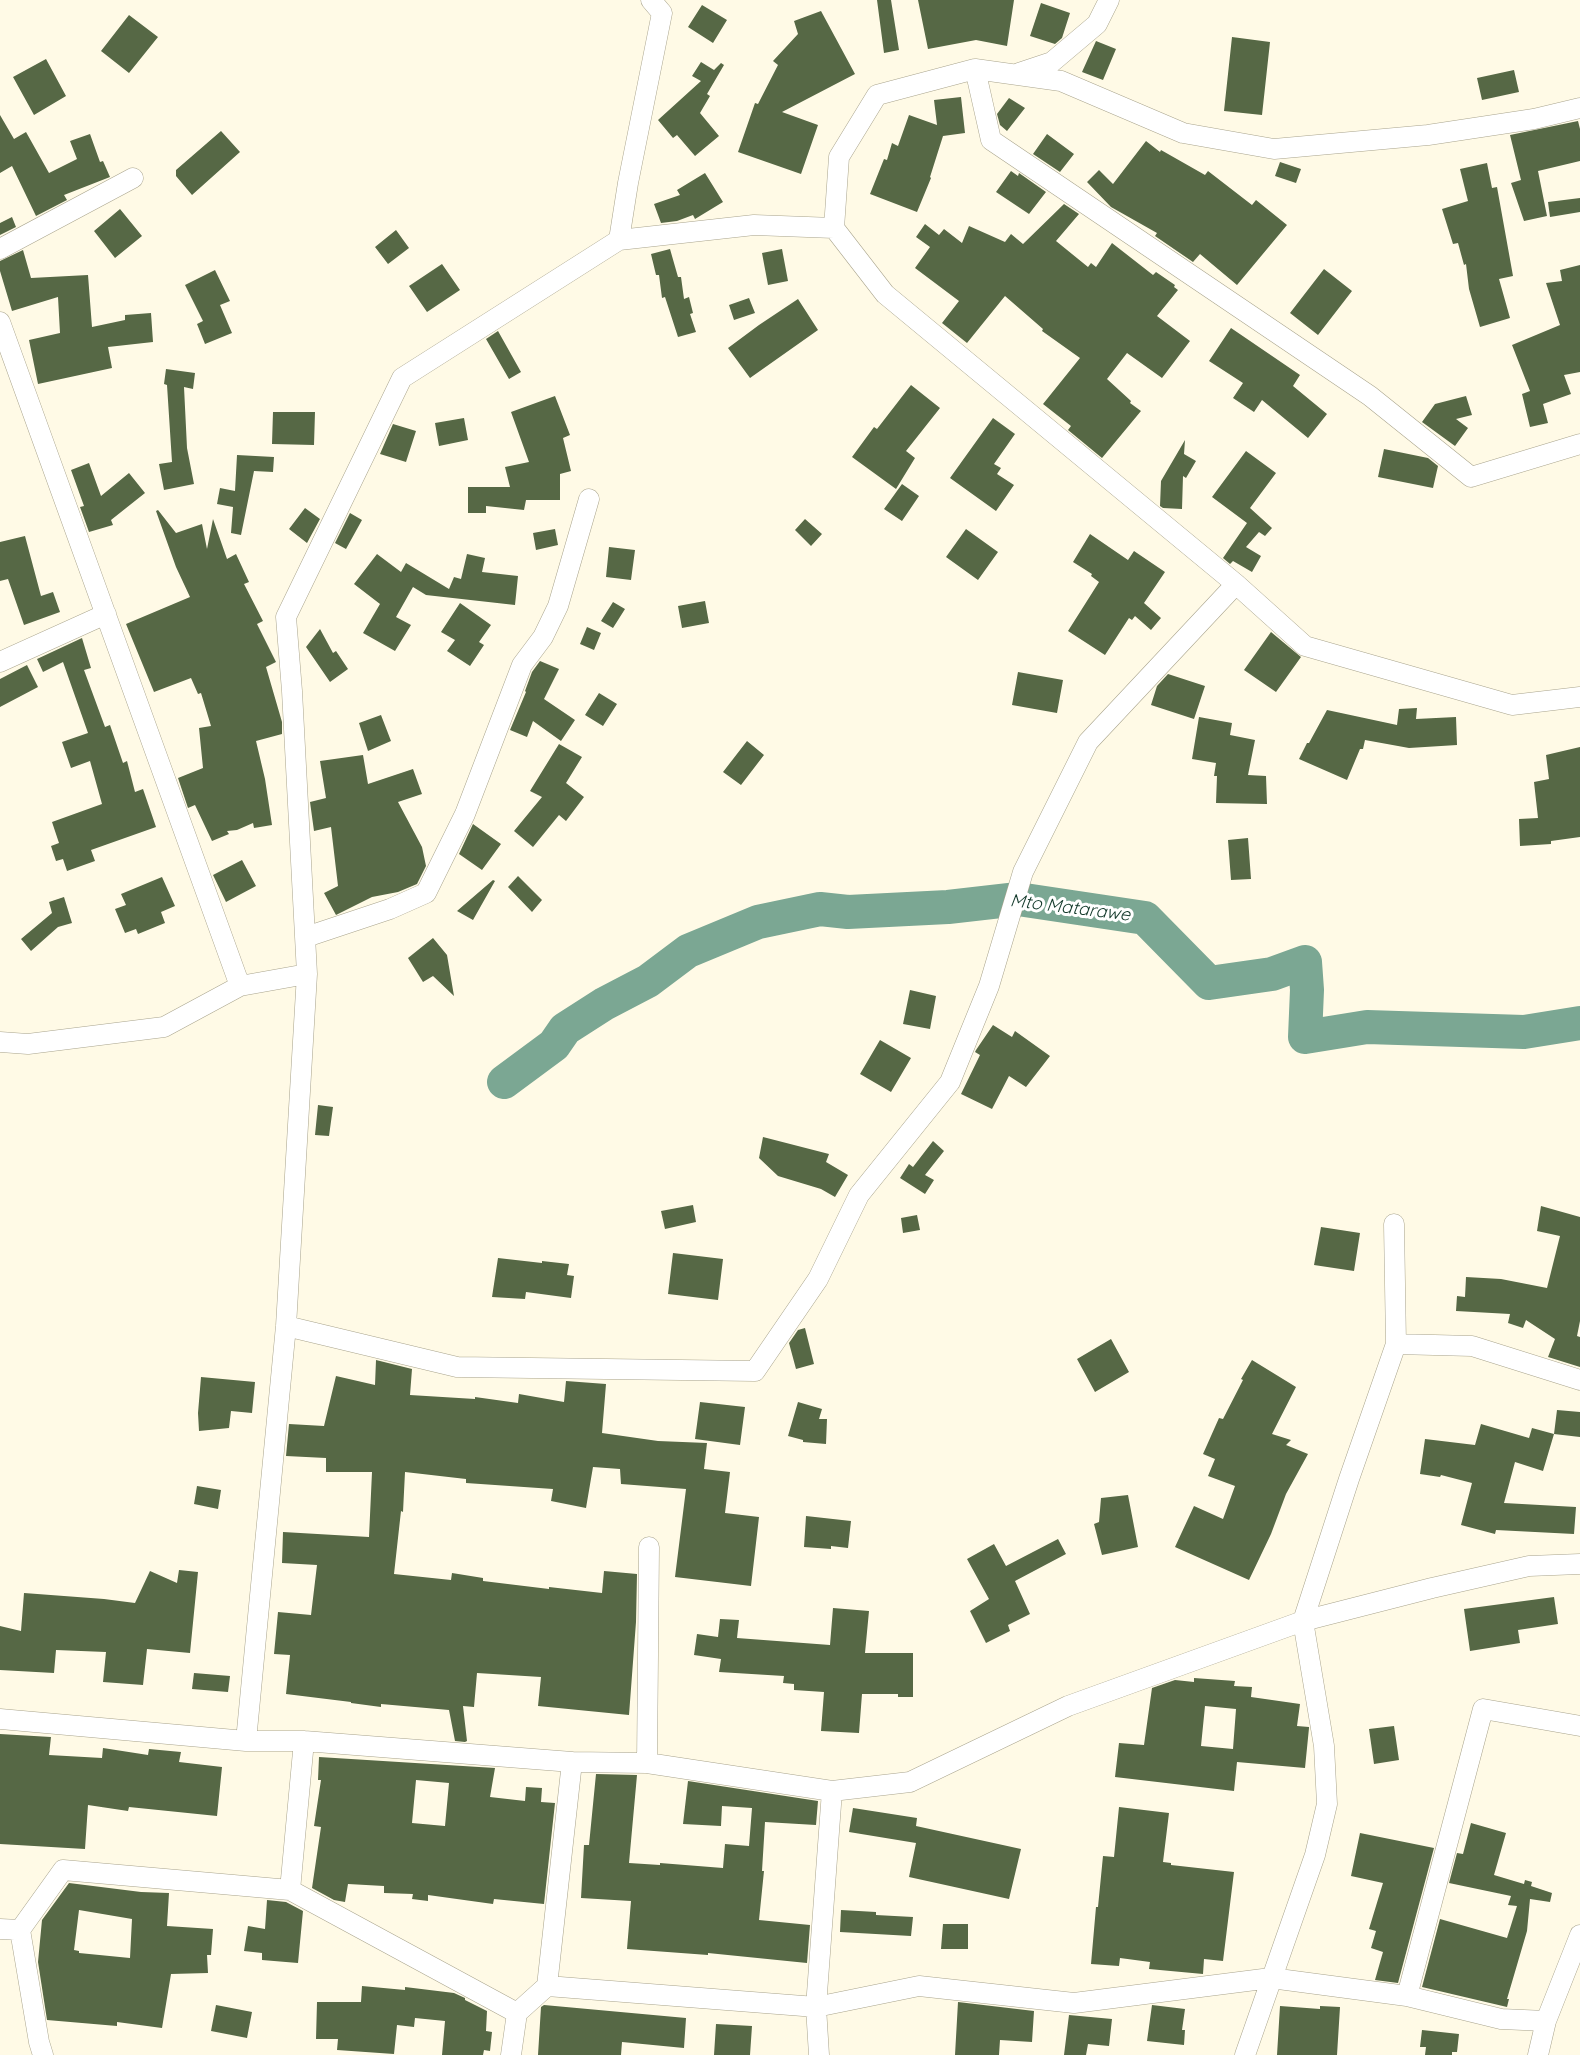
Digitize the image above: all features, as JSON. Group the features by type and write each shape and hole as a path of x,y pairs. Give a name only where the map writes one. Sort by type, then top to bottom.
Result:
{"street":[{"path":"1016,75 1052,62 1097,24 1109,0"},
{"path":"619,240 662,4"},
{"path":"975,69 991,140 1370,396 1471,477 1580,444"},
{"path":"1580,108 1534,119 1428,135 1274,149 1183,133 1061,81 975,69 877,95 839,157 834,228 885,294 1236,585 1305,646 1512,705 1580,697"},
{"path":"0,249 133,178"},
{"path":"246,1741 286,1326 307,974 286,617 402,378 619,240 754,225 834,228"},
{"path":"0,322 240,986"},
{"path":"306,937 390,909 426,893 465,814 522,665 543,637 558,606 589,499"},
{"path":"286,1326 457,1367 755,1371 818,1279 859,1195 950,1082 989,986 1023,872 1088,742 1236,585"},
{"path":"0,662 106,614"},
{"path":"0,1042 28,1044 165,1027 240,986 307,974"},
{"path":"1245,2055 1315,1855 1327,1804 1324,1746 1303,1622 1396,1344 1394,1224"},
{"path":"1396,1344 1472,1346 1580,1380"},
{"path":"647,1763 650,1547"},
{"path":"0,1719 246,1741 304,1741 572,1762 647,1763 832,1791 910,1782 1068,1706 1303,1622 1432,1588 1529,1566 1580,1564"},
{"path":"1407,1996 1483,1709 1580,1726"},
{"path":"290,1890 304,1741"},
{"path":"511,2055 517,2013 547,1986 572,1762"},
{"path":"819,2055 816,2007 832,1791"},
{"path":"43,2055 20,1930 63,1870 290,1890 517,2013"},
{"path":"0,1929 20,1930"},
{"path":"1538,2055 1546,2021 1580,1935"},
{"path":"547,1986 816,2007 919,1986 1074,2003 1271,1978 1407,1996 1501,2019 1546,2021"}],"building":[{"path":"877,0 891,0 899,50 884,53"},
{"path":"918,0 1014,0 1007,46 976,40 928,49"},
{"path":"1041,3 1070,13 1062,38 1055,44 1030,36"},
{"path":"702,5 727,20 713,43 688,27"},
{"path":"821,11 855,74 782,112 818,125 801,174 738,152 755,103 758,104 778,65 773,61 798,34 794,21"},
{"path":"129,15 158,37 129,73 101,51"},
{"path":"1232,37 1270,42 1262,115 1224,111"},
{"path":"1096,41 1116,49 1103,80 1082,72"},
{"path":"46,59 66,96 34,115 13,77"},
{"path":"701,62 714,70 721,63 724,65 707,94 710,96 700,113 719,136 695,156 677,135 673,138 658,120 701,81 692,76"},
{"path":"1514,70 1519,92 1482,100 1477,78"},
{"path":"961,97 965,133 943,136 931,178 917,212 870,194 884,159 887,160 892,143 898,146 909,115 937,125 934,100"},
{"path":"1009,98 1025,108 1007,131 1000,125 997,114"},
{"path":"0,115 14,139 26,132 49,173 77,159 70,141 90,134 100,162 103,161 110,177 64,195 67,200 36,216 12,166 0,173"},
{"path":"1578,121 1580,161 1538,171 1547,216 1524,221 1511,183 1521,180 1510,135"},
{"path":"221,131 240,152 192,195 176,176 176,170"},
{"path":"1047,134 1074,154 1060,172 1033,154"},
{"path":"1146,141 1160,152 1161,150 1205,175 1208,171 1252,205 1256,200 1287,225 1237,285 1200,254 1193,262 1155,236 1157,233 1111,207 1087,182 1099,170 1113,184"},
{"path":"1280,162 1301,169 1296,183 1275,176"},
{"path":"1487,163 1492,188 1497,187 1513,276 1499,279 1510,318 1480,327 1469,289 1466,264 1464,265 1458,243 1453,244 1442,209 1468,201 1460,169"},
{"path":"1011,171 1018,176 1019,173 1046,192 1029,214 996,192"},
{"path":"705,173 723,202 695,219 693,215 677,221 661,223 654,204 680,195 677,190"},
{"path":"1580,198 1580,212 1550,217 1548,202"},
{"path":"1064,204 1079,214 1056,241 1088,267 1091,263 1096,267 1112,243 1153,275 1156,272 1175,285 1174,287 1178,290 1157,316 1190,341 1162,378 1127,353 1107,379 1141,411 1102,458 1068,430 1071,426 1043,404 1080,358 1042,331 1043,329 1005,296 967,343 942,323 959,301 915,268 930,247 916,237 925,224 939,235 944,229 962,243 969,226 1005,242 1011,234 1023,244"},
{"path":"120,209 142,236 115,258 94,231"},
{"path":"12,217 16,227 0,235 0,223"},
{"path":"396,230 409,248 388,264 375,247"},
{"path":"670,249 678,277 681,277 684,299 689,297 693,313 690,314 696,332 678,337 665,297 662,298 659,275 656,275 651,254"},
{"path":"782,249 788,281 768,285 762,253"},
{"path":"23,250 31,278 88,275 92,327 125,320 125,315 151,313 153,342 108,347 112,368 38,384 29,340 60,333 58,297 12,311 0,271 0,261"},
{"path":"442,264 460,290 427,312 409,286"},
{"path":"1580,265 1580,372 1564,375 1571,394 1543,404 1548,423 1530,427 1522,394 1530,391 1512,345 1560,325 1546,283 1562,281 1560,270"},
{"path":"1324,269 1352,291 1318,335 1290,313"},
{"path":"215,270 230,301 220,305 232,333 205,344 197,324 203,321 185,285"},
{"path":"749,298 755,313 734,320 729,305"},
{"path":"798,299 818,330 750,378 728,348"},
{"path":"1231,328 1300,375 1293,386 1327,414 1308,438 1262,400 1254,412 1233,398 1243,383 1209,361"},
{"path":"498,331 521,372 509,379 486,339"},
{"path":"166,369 195,373 193,389 184,387 187,448 194,484 164,490 159,464 172,462 167,385 164,384"},
{"path":"911,385 940,408 906,451 915,458 896,489 852,457 874,427 877,429"},
{"path":"555,396 570,435 563,438 571,471 560,474 560,500 526,500 524,510 486,506 486,513 468,513 468,487 510,487 505,467 529,462 511,412"},
{"path":"1466,396 1472,415 1456,419 1468,428 1455,446 1422,422 1435,404"},
{"path":"273,412 315,412 314,445 272,444"},
{"path":"464,418 468,440 439,446 435,423"},
{"path":"993,418 1015,434 994,464 1001,468 997,474 1014,485 996,511 950,478"},
{"path":"393,424 416,431 406,462 380,454"},
{"path":"1185,440 1184,454 1196,461 1186,478 1183,476 1182,509 1163,508 1160,506 1161,481"},
{"path":"1384,449 1428,458 1438,466 1433,488 1378,477"},
{"path":"1246,451 1276,473 1250,508 1272,528 1265,536 1259,532 1246,547 1261,556 1252,572 1233,561 1230,564 1223,558 1247,523 1212,497"},
{"path":"237,455 274,457 273,472 254,471 241,535 231,533 233,507 217,504 220,488 235,491"},
{"path":"89,463 101,496 129,473 145,493 111,520 113,525 89,532 80,507 84,506 71,470"},
{"path":"902,484 919,496 902,521 884,509"},
{"path":"305,508 320,519 307,543 289,529"},
{"path":"158,510 176,533 202,524 207,549 213,519 227,559 236,554 249,582 244,584 263,621 257,624 276,662 266,667 282,722 282,734 256,741 272,825 254,828 253,823 237,830 227,831 229,834 212,841 195,805 188,808 178,778 203,768 199,728 211,726 201,693 198,694 191,678 154,692 126,624 190,597 176,567 156,511"},
{"path":"350,513 362,520 346,549 335,543"},
{"path":"805,519 822,534 811,546 795,530"},
{"path":"555,529 558,545 536,550 533,533"},
{"path":"966,529 998,552 978,580 946,557"},
{"path":"1090,534 1128,560 1134,551 1165,572 1144,603 1161,618 1151,630 1135,616 1132,620 1129,618 1105,655 1068,631 1099,582 1091,576 1092,574 1073,562"},
{"path":"25,536 41,596 53,592 60,612 24,625 8,579 0,581 0,542"},
{"path":"609,547 635,550 631,580 606,577"},
{"path":"377,554 401,572 406,563 449,589 454,577 461,579 467,554 485,558 482,572 518,576 515,605 426,595 413,587 396,617 411,625 395,651 363,633 380,604 354,584"},
{"path":"705,601 709,623 682,628 678,606"},
{"path":"613,602 625,609 613,628 601,621"},
{"path":"460,603 491,625 479,642 484,645 470,666 447,651 455,640 441,632"},
{"path":"587,627 601,633 594,650 580,644"},
{"path":"320,629 333,653 336,651 348,669 330,682 306,647"},
{"path":"1271,632 1301,657 1276,692 1244,670"},
{"path":"82,638 91,668 84,670 105,727 110,725 123,763 127,761 135,792 143,789 156,827 91,850 95,861 67,871 63,859 56,861 51,846 59,843 52,822 102,804 90,761 71,768 62,742 88,733 63,662 43,672 37,659"},
{"path":"540,661 559,669 544,699 575,720 561,741 533,721 527,737 510,730 532,672"},
{"path":"27,665 38,687 0,707 0,679"},
{"path":"1018,672 1063,680 1057,713 1012,705"},
{"path":"1168,674 1205,686 1194,719 1151,705 1157,686"},
{"path":"599,693 617,704 603,726 585,715"},
{"path":"1417,708 1416,719 1456,717 1457,745 1409,748 1365,740 1363,749 1360,749 1347,780 1299,759 1327,710 1397,725 1399,709"},
{"path":"381,715 391,741 368,751 359,723"},
{"path":"1199,717 1232,723 1230,735 1255,740 1248,775 1266,776 1267,804 1216,803 1217,776 1214,776 1216,763 1192,759"},
{"path":"747,741 764,755 741,785 723,772"},
{"path":"559,744 582,757 566,783 584,797 566,821 559,815 533,847 514,831 542,797 530,791"},
{"path":"1580,747 1580,837 1551,841 1551,844 1520,846 1519,819 1538,818 1534,782 1549,779 1546,755"},
{"path":"363,755 368,784 413,769 422,794 398,802 422,847 426,866 417,884 398,892 372,897 336,915 324,893 338,886 331,827 314,831 310,802 326,798 320,761"},
{"path":"473,824 501,844 482,870 459,854"},
{"path":"1248,838 1251,879 1231,880 1228,840"},
{"path":"242,860 256,886 226,902 213,875"},
{"path":"518,876 542,900 532,912 508,887"},
{"path":"162,877 175,906 161,912 165,923 138,934 136,929 125,933 115,909 126,905 121,894"},
{"path":"493,880 495,881 473,920 457,911"},
{"path":"64,897 72,923 58,927 31,951 21,939 52,913 49,902"},
{"path":"433,938 447,955 454,996 433,976 423,982 408,958"},
{"path":"910,990 936,996 930,1029 903,1024"},
{"path":"993,1025 1012,1037 1015,1031 1050,1056 1026,1087 1009,1076 992,1109 961,1094 980,1055 975,1052"},
{"path":"880,1040 911,1058 891,1092 860,1074"},
{"path":"318,1105 333,1107 329,1136 315,1135"},
{"path":"763,1137 829,1154 826,1162 848,1175 835,1197 821,1189 778,1176 759,1158"},
{"path":"933,1141 944,1151 925,1175 934,1180 925,1194 900,1178 909,1164 913,1167"},
{"path":"693,1205 696,1222 665,1229 661,1211"},
{"path":"1541,1206 1580,1217 1580,1321 1577,1336 1580,1337 1580,1367 1548,1357 1555,1339 1526,1320 1523,1328 1508,1323 1510,1314 1456,1311 1457,1296 1465,1297 1466,1277 1501,1279 1547,1288 1560,1236 1537,1231"},
{"path":"917,1215 920,1230 903,1233 901,1218"},
{"path":"1321,1227 1360,1233 1354,1271 1314,1265"},
{"path":"673,1253 723,1259 718,1300 668,1294"},
{"path":"498,1258 569,1264 567,1275 574,1276 571,1298 526,1292 525,1299 492,1297"},
{"path":"805,1328 814,1364 796,1369 789,1343 798,1330"},
{"path":"1111,1339 1129,1372 1095,1392 1077,1359"},
{"path":"376,1360 412,1369 410,1395 475,1399 475,1397 518,1403 519,1394 564,1402 566,1381 606,1384 602,1433 658,1441 707,1443 704,1469 730,1472 725,1513 759,1517 751,1586 675,1577 686,1489 621,1484 620,1469 593,1467 586,1508 551,1501 553,1489 466,1483 466,1479 405,1472 403,1512 401,1511 394,1574 451,1580 452,1573 483,1578 483,1581 602,1593 604,1571 637,1574 629,1715 538,1706 541,1677 477,1673 474,1707 463,1706 467,1741 465,1742 455,1741 449,1710 381,1704 381,1707 286,1694 290,1655 274,1654 278,1612 311,1615 317,1565 282,1563 283,1532 369,1537 372,1472 326,1472 326,1458 286,1456 289,1424 324,1426 336,1376 375,1385"},
{"path":"1252,1360 1296,1387 1272,1434 1291,1440 1286,1445 1308,1454 1286,1494 1271,1534 1249,1580 1175,1547 1194,1506 1223,1519 1235,1486 1208,1476 1215,1459 1203,1454 1219,1418 1223,1419"},
{"path":"201,1377 255,1382 252,1413 231,1411 229,1428 199,1431"},
{"path":"700,1402 745,1407 740,1445 695,1439"},
{"path":"798,1402 822,1409 819,1419 827,1419 826,1444 803,1442 803,1440 788,1436"},
{"path":"1557,1410 1580,1412 1580,1437 1554,1434"},
{"path":"1481,1424 1529,1438 1532,1428 1554,1434 1543,1471 1515,1462 1504,1503 1576,1507 1574,1534 1496,1530 1495,1534 1461,1525 1472,1483 1441,1475 1440,1477 1420,1474 1425,1439 1475,1445"},
{"path":"197,1486 221,1490 218,1509 194,1504"},
{"path":"1128,1495 1138,1547 1102,1555 1094,1524 1099,1522 1101,1498"},
{"path":"806,1516 851,1521 848,1548 804,1547"},
{"path":"1058,1539 1066,1554 1015,1581 1030,1614 1008,1625 1010,1631 986,1643 970,1611 989,1599 967,1559 994,1544 1006,1566"},
{"path":"179,1570 198,1572 190,1653 147,1649 143,1685 103,1682 106,1652 56,1650 54,1673 0,1670 0,1626 21,1631 24,1593 135,1603 150,1571 177,1583"},
{"path":"1554,1597 1558,1624 1518,1630 1520,1643 1470,1651 1464,1609"},
{"path":"833,1608 869,1611 865,1653 913,1653 913,1697 898,1697 898,1694 862,1694 859,1733 821,1731 824,1692 794,1690 794,1684 783,1683 784,1676 719,1672 721,1659 694,1655 697,1634 718,1637 720,1619 739,1620 737,1638 830,1645"},
{"path":"194,1673 230,1676 228,1692 192,1689"},
{"path":"1194,1678 1235,1681 1234,1686 1252,1687 1251,1697 1300,1704 1297,1726 1309,1727 1305,1768 1237,1762 1234,1791 1115,1777 1119,1743 1144,1745 1152,1688 1175,1680 1194,1682","holes":["1205,1706 1236,1709 1233,1749 1201,1746"]},
{"path":"1394,1726 1399,1760 1374,1764 1369,1729"},
{"path":"0,1734 51,1737 49,1755 102,1758 103,1748 148,1755 149,1749 181,1752 179,1762 222,1767 217,1816 129,1807 128,1811 88,1805 85,1849 0,1844"},
{"path":"319,1757 495,1768 490,1797 525,1801 526,1787 542,1788 541,1802 555,1803 544,1904 494,1899 493,1904 428,1895 428,1901 412,1899 413,1894 384,1893 384,1886 348,1884 345,1902 334,1900 312,1888 321,1827 314,1826 321,1780 318,1780","holes":["416,1780 449,1783 445,1826 412,1823"]},
{"path":"596,1774 637,1775 629,1863 723,1868 725,1844 749,1846 752,1808 722,1806 721,1826 683,1824 688,1781 818,1801 816,1825 765,1822 762,1871 764,1871 759,1920 810,1925 807,1963 708,1953 708,1955 627,1949 631,1901 581,1898 584,1845 589,1845"},
{"path":"1119,1807 1169,1813 1163,1862 1171,1863 1171,1865 1234,1872 1223,1961 1204,1959 1203,1974 1149,1969 1150,1962 1120,1958 1119,1966 1091,1964 1103,1856 1114,1857"},
{"path":"853,1808 917,1818 916,1826 1021,1849 1009,1899 909,1877 916,1843 849,1832"},
{"path":"1471,1823 1506,1833 1494,1875 1524,1884 1525,1880 1532,1882 1531,1886 1552,1893 1550,1902 1530,1899 1527,1931 1507,1999 1509,1999 1507,2007 1422,1987 1440,1919 1507,1938 1517,1906 1508,1905 1511,1896 1449,1883 1457,1853 1463,1854"},
{"path":"1360,1833 1434,1848 1398,1983 1375,1980 1383,1952 1371,1948 1376,1931 1369,1929 1383,1883 1351,1876"},
{"path":"69,1883 169,1893 167,1926 213,1929 211,1955 207,1955 208,1973 171,1974 162,2028 117,2022 117,2026 47,2020 38,1962 42,1920","holes":["79,1910 132,1919 130,1958 79,1953 74,1950"]},
{"path":"267,1900 286,1902 303,1911 298,1963 262,1960 262,1953 244,1951 248,1926 265,1929"},
{"path":"841,1910 913,1917 911,1936 840,1932"},
{"path":"943,1924 968,1924 968,1949 941,1949"},
{"path":"362,1986 405,1990 405,1987 454,1993 465,1998 487,2011 486,2031 492,2032 490,2051 484,2050 483,2055 442,2055 445,2021 415,2018 414,2027 397,2025 394,2054 337,2050 338,2039 316,2039 317,2002 361,2002"},
{"path":"958,2002 1034,2011 1032,2042 1000,2040 999,2055 955,2055"},
{"path":"216,2005 252,2012 247,2038 211,2031"},
{"path":"544,2005 686,2018 684,2048 622,2042 621,2055 538,2055 541,2007"},
{"path":"1152,2005 1185,2009 1182,2030 1185,2030 1184,2045 1147,2041"},
{"path":"1280,2006 1320,2009 1320,2006 1340,2007 1337,2055 1277,2055"},
{"path":"1069,2015 1112,2019 1109,2046 1088,2044 1086,2055 1064,2055"},
{"path":"716,2024 752,2026 750,2055 714,2055"},
{"path":"1422,2030 1459,2034 1457,2052 1452,2052 1452,2055 1425,2055 1426,2047 1420,2047"}],"waterway":[{"name":"Mto Matarawe","path":"504,1082 554,1045 565,1029 604,1004 648,981 688,951 758,922 820,909 848,912 948,907 1018,899 1145,918 1209,983 1272,974 1305,962 1307,990 1305,1037 1367,1027 1524,1032 1580,1023"}]}
